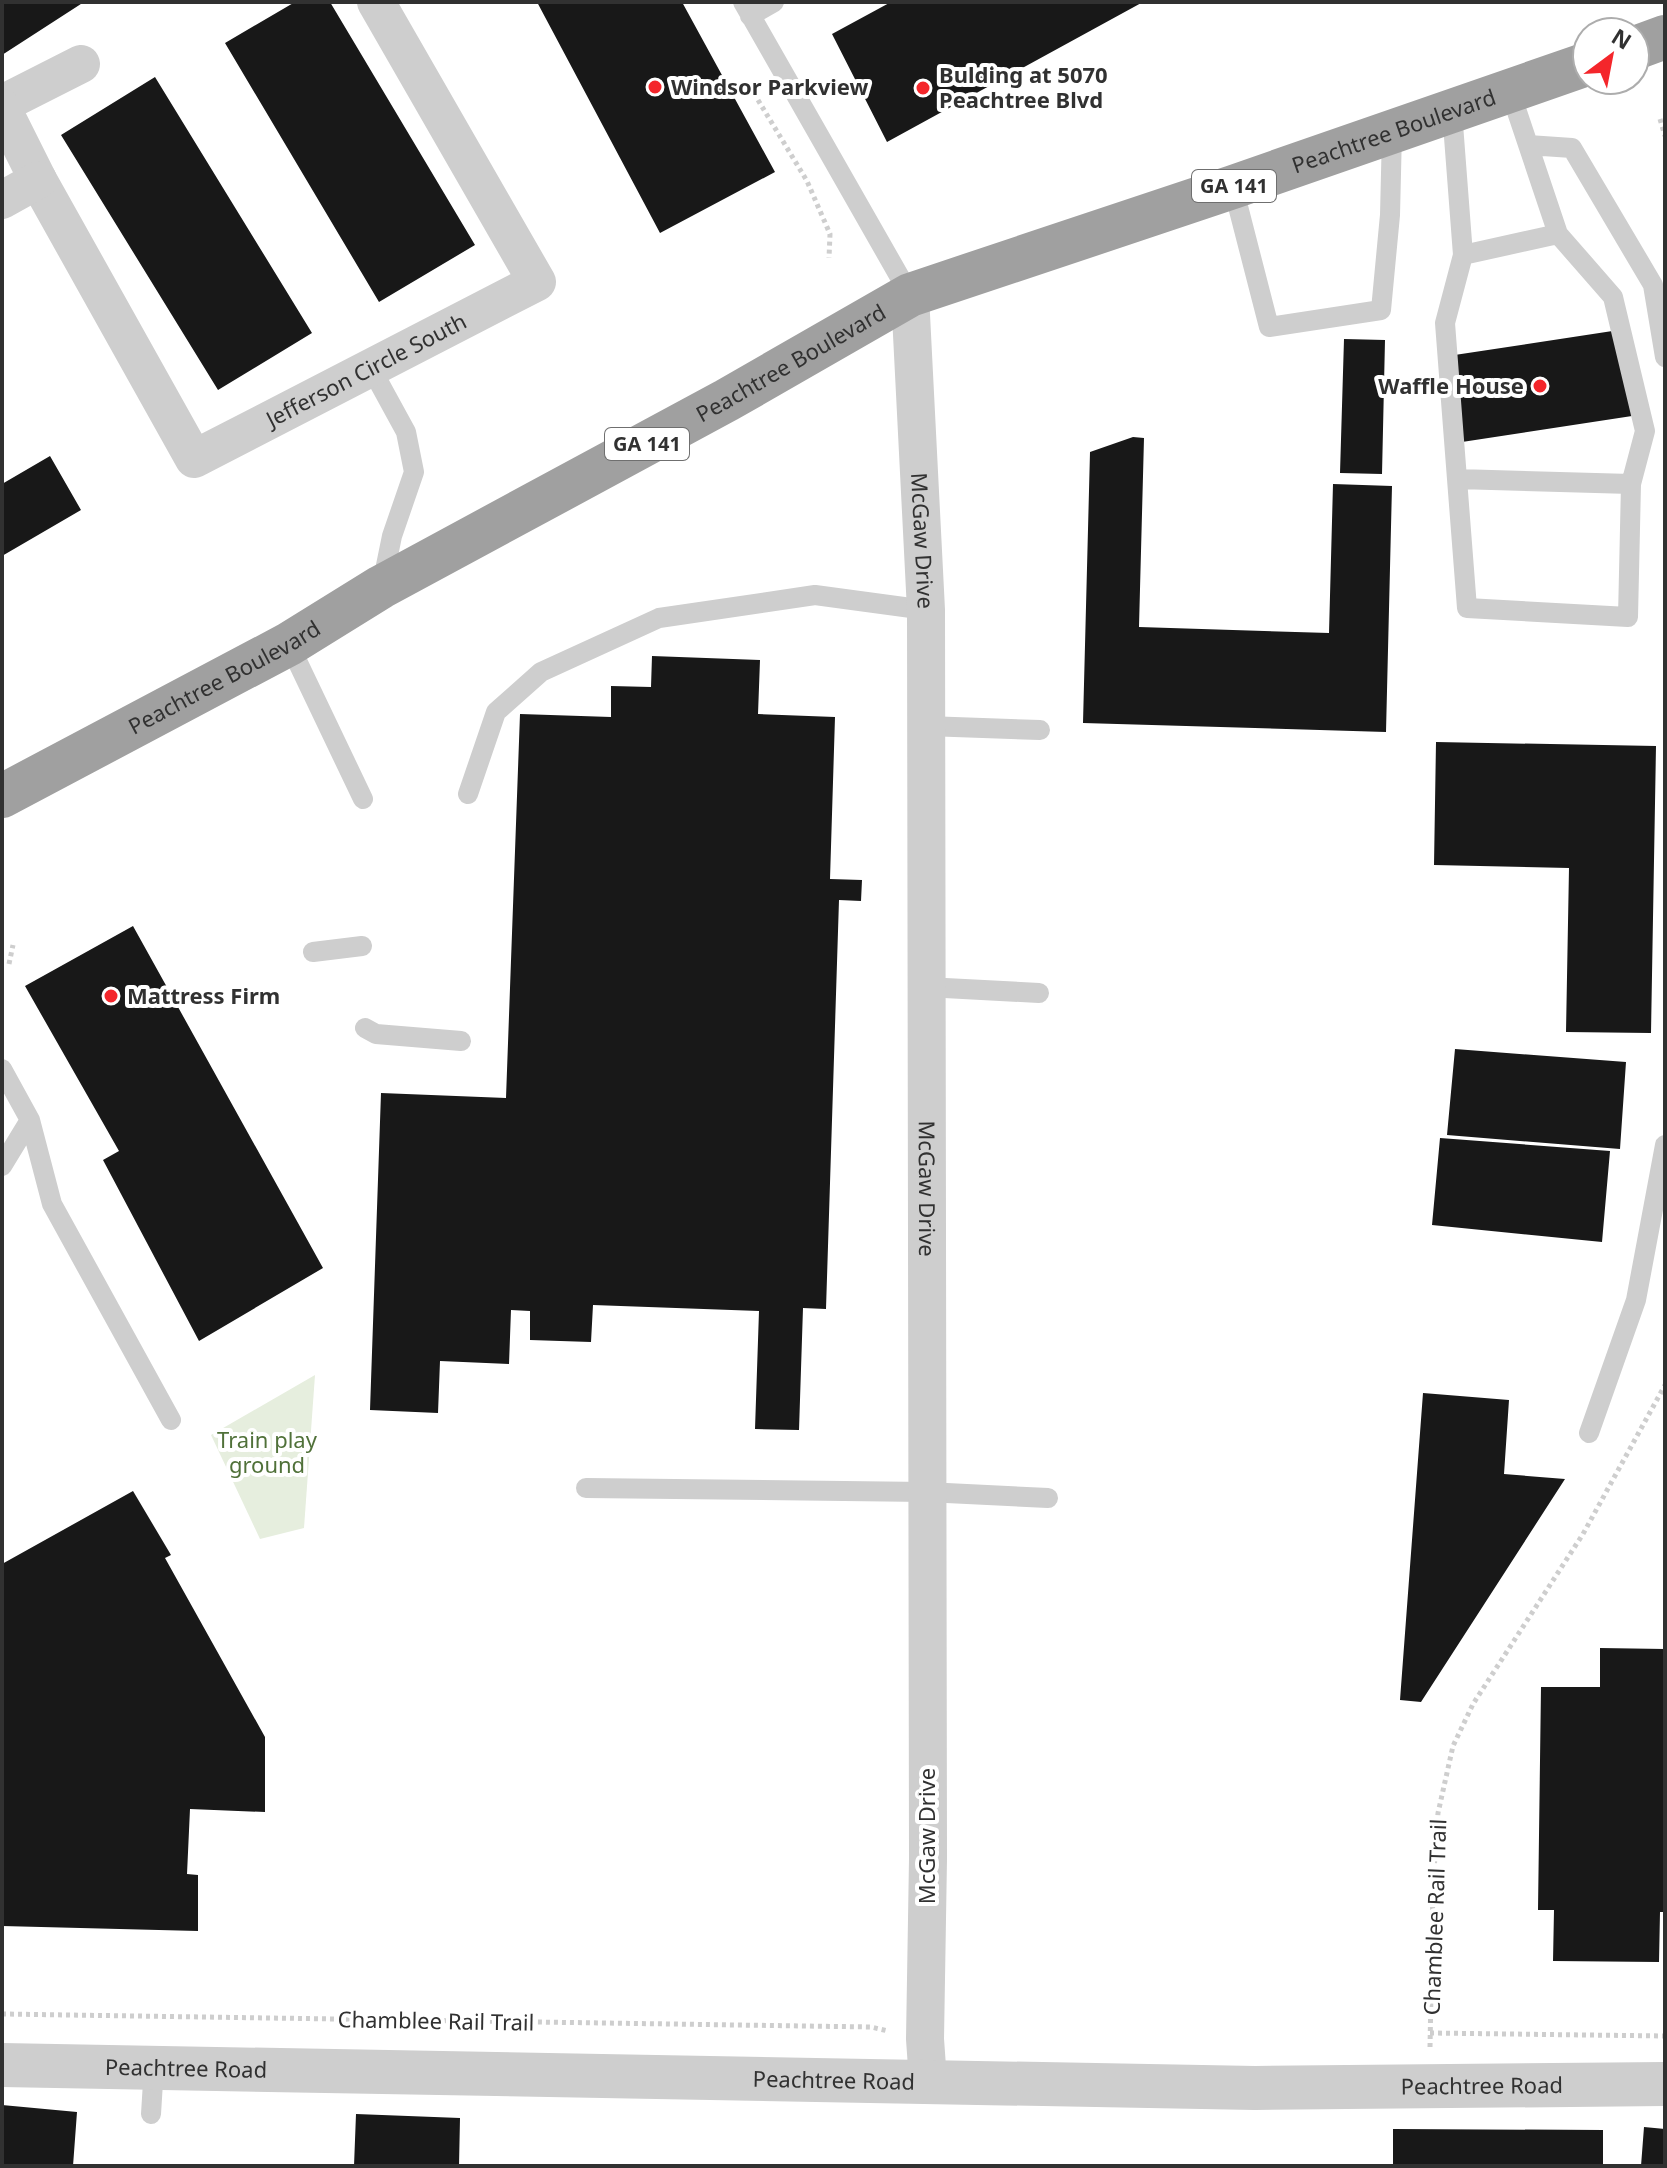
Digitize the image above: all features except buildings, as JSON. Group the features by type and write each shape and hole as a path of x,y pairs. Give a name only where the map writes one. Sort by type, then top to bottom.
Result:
{"highway":[{"name":"Peachtree Boulevard","path":"2,796 289,644 381,587 727,400 910,295 1571,70"}],"street":[{"name":"Jefferson Circle South","path":"2,106 38,180 194,459 537,282 376,2"},
{"path":"2,106 81,64"},
{"path":"2,200 38,180"},
{"name":"McGaw Drive","path":"910,295 926,610 928,1859 925,2039 928,2081"},
{"name":"Peachtree Road","path":"2,2065 1255,2088 1665,2084"}],"lane":[{"path":"774,2 746,9 910,295"},
{"path":"1452,111 1463,255 1445,323 1467,608 1628,617 1631,484 1645,431 1613,297 1558,234 1510,91"},
{"path":"1233,187 1269,327 1381,310 1390,215 1392,132"},
{"path":"1528,145 1572,148 1653,285 1665,357"},
{"path":"1463,255 1558,234"},
{"path":"371,368 406,432 414,472 392,536 381,587"},
{"path":"1457,479 1631,484"},
{"path":"468,794 496,712 541,672 659,618 815,595 926,610"},
{"path":"289,644 363,799"},
{"path":"926,726 1040,730"},
{"path":"313,952 362,946"},
{"path":"926,987 1039,993"},
{"path":"365,1028 376,1034 461,1041"},
{"path":"2,1069 30,1120 52,1204 171,1420"},
{"path":"2,1166 30,1120"},
{"path":"1589,1433 1636,1300 1665,1145"},
{"path":"586,1488 926,1492 1048,1498"},
{"path":"151,2114 154,2066"}],"path":[{"path":"758,100 807,181 830,234 829,258"},
{"path":"1660,119 1665,136"},
{"path":"9,964 13,945"},
{"name":"Chamblee Rail Trail","path":"1665,1385 1583,1534 1473,1704 1453,1746 1438,1813 1430,2033 1665,2036"},
{"name":"Chamblee Rail Trail","path":"2,2014 871,2027"}],"green space":[{"name":"Train play ground","path":"315,1375 304,1528 260,1539 211,1435"}],"place":[{"name":"Windsor Parkview","path":"655,87"},
{"name":"Bulding at 5070 Peachtree Blvd","path":"923,88"},
{"name":"Waffle House","path":"1540,386"},
{"name":"Mattress Firm","path":"111,996"}]}
